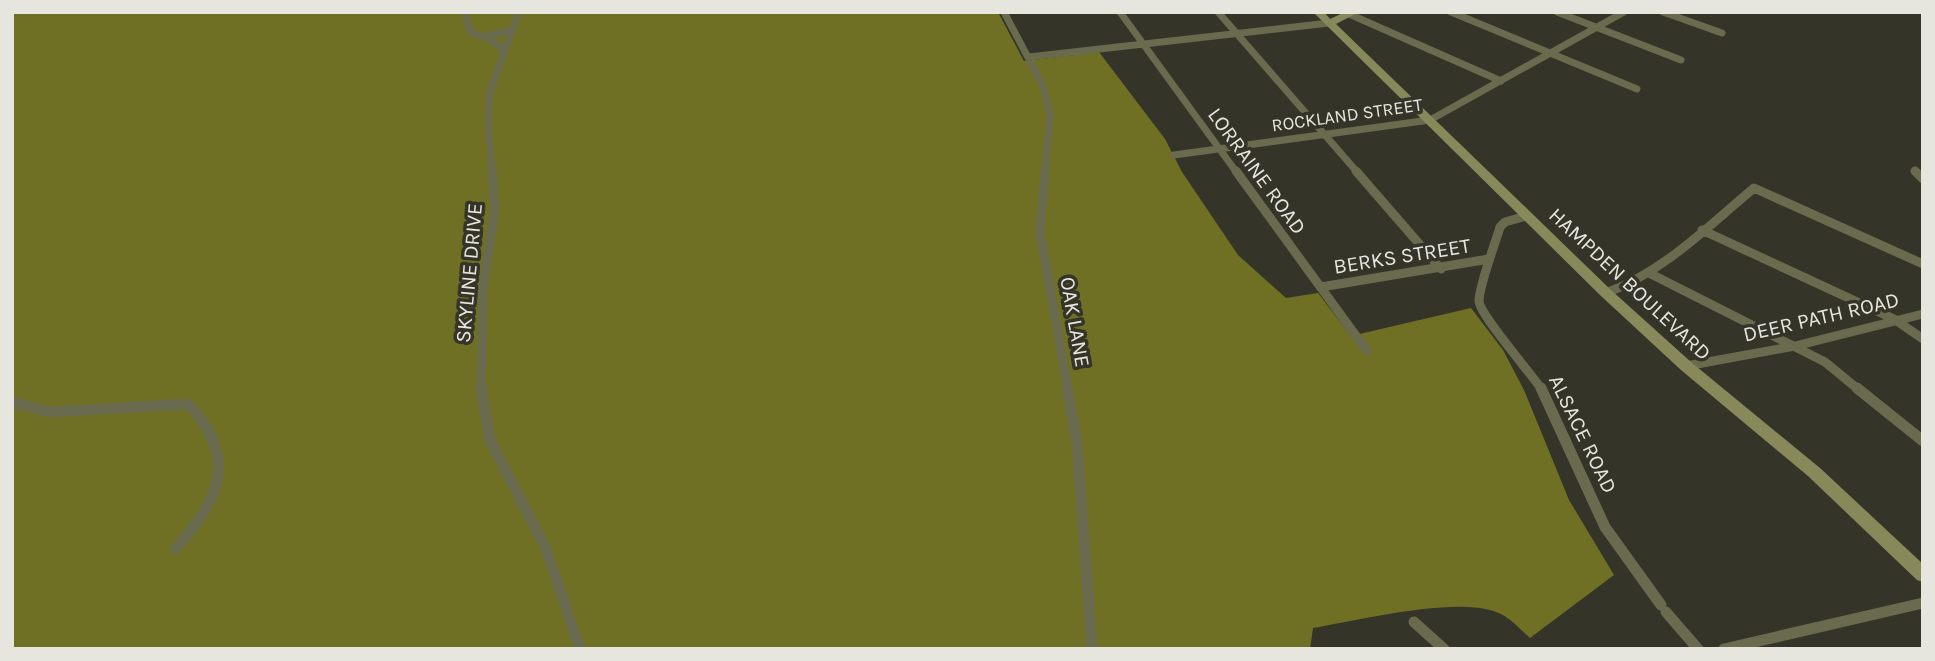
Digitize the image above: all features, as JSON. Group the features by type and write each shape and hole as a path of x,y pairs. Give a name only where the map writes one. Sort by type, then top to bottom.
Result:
{"main road":[{"name":"HAMPDEN BOULEVARD","path":"1318,12 1606,293 1686,366 1814,472 1923,575"},
{"path":"1329,23 1351,13"}],"street":[{"path":"466,12 470,32 484,37 504,51"},
{"name":"SKYLINE DRIVE","path":"519,12 493,80 488,109 495,195 481,317 483,413 502,468 546,549 580,649"},
{"name":"OAK LANE","path":"1004,12 1043,86 1050,115 1041,232 1077,443 1092,649"},
{"name":"LORRAINE ROAD","path":"1120,12 1367,351"},
{"path":"1217,12 1441,269"},
{"path":"1451,12 1637,89"},
{"path":"1557,12 1681,60"},
{"name":"ROCKLAND STREET","path":"1174,155 1430,120 1624,12"},
{"path":"1663,12 1721,33"},
{"path":"1351,13 1501,81"},
{"path":"1029,57 1329,23"},
{"path":"484,37 512,30"},
{"path":"1915,171 1923,179"},
{"path":"1606,293 1630,286 1651,274 1754,188 1923,264"},
{"name":"ALSACE ROAD","path":"1526,216 1505,222 1500,228 1479,301 1484,316 1527,364 1544,392 1605,527 1664,608 1698,649"},
{"path":"1702,230 1894,319 1923,339"},
{"name":"BERKS STREET","path":"1321,287 1489,259"},
{"path":"1651,274 1825,362 1923,441"},
{"name":"DEER PATH ROAD","path":"1686,366 1795,345 1923,314"},
{"path":"12,402 50,412 188,404 207,421 219,448 220,477 199,524 176,549"},
{"path":"1724,649 1923,603"},
{"path":"1414,622 1444,649"}],"shaded area":[{"path":"12,12 998,12 1024,61 1099,52 1165,139 1182,172 1238,255 1286,298 1318,293 1351,336 1471,308 1503,350 1524,390 1569,500 1614,575 1530,638 1501,614 1484,609 1436,608 1313,628 1310,649 12,649"}]}
